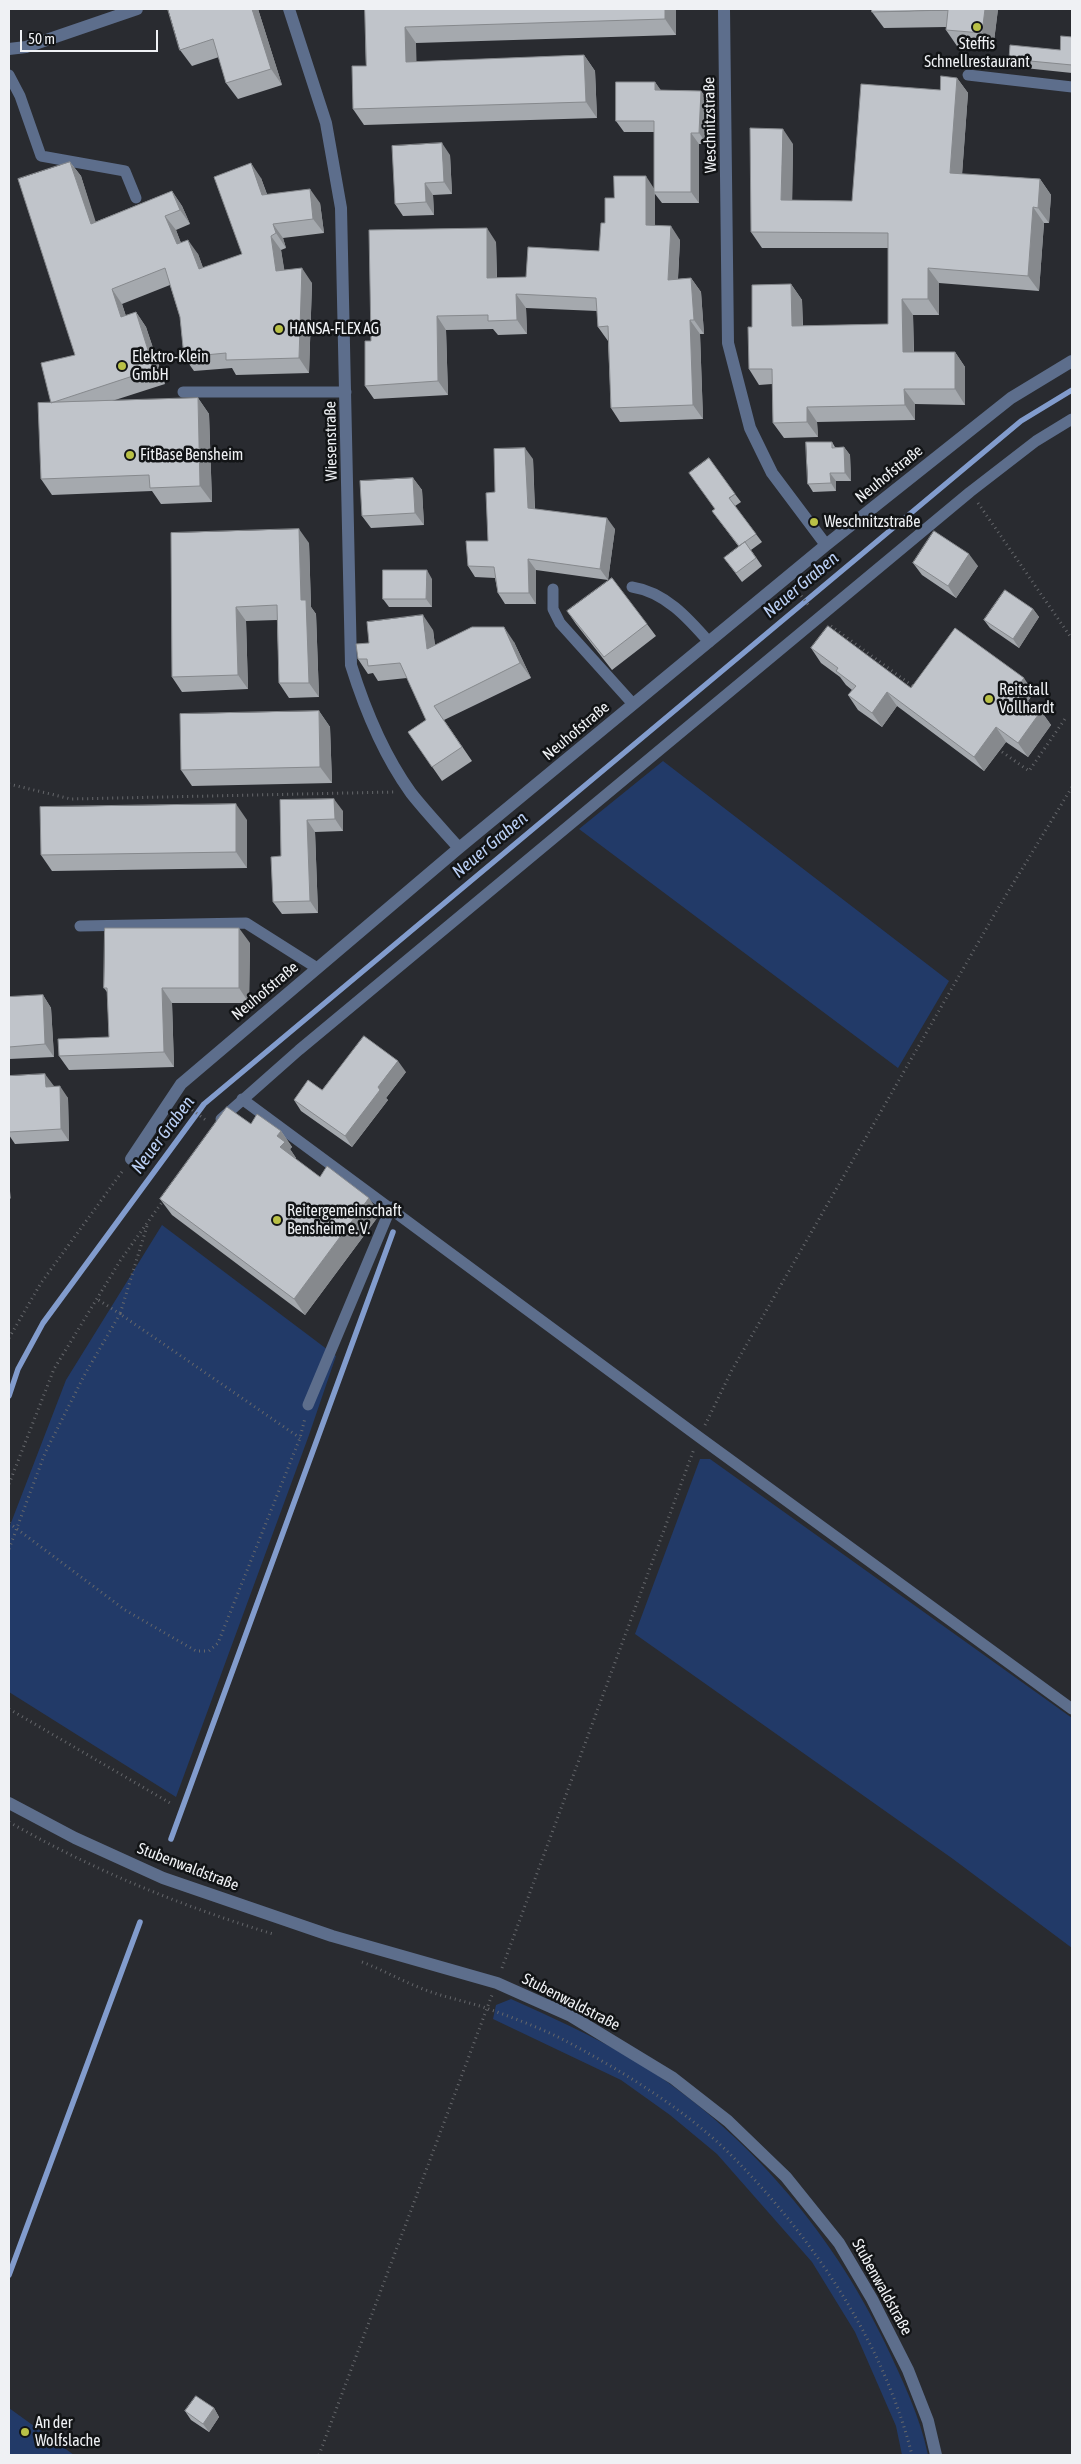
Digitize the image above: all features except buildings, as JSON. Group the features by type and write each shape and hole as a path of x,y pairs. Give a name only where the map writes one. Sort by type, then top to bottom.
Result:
{"street":[{"path":"9,49 26,47 137,9"},
{"name":"Wiesenstraße","path":"289,9 326,123 337,180 342,226 351,664 364,707 387,753 411,792 459,848"},
{"name":"Weschnitzstraße","path":"724,9 728,343 750,428 772,473 826,545"},
{"name":"Neuhofstraße","path":"132,1159 182,1084 317,968 459,848 826,545 1011,398 1072,362"},
{"name":"Stubenwaldstraße","path":"9,1803 75,1838 163,1878 332,1936 497,1983 571,2016 673,2078 728,2121 786,2177 839,2243 872,2299 908,2370 928,2421 936,2455"}],"lane":[{"path":"9,75 20,96 41,156 124,171 136,198"},
{"path":"968,75 1072,86"},
{"path":"183,392 346,392"},
{"path":"211,1123 970,492 1036,440 1072,419"},
{"path":"632,587 644,589 672,604 708,642"},
{"path":"553,589 553,609 560,623 634,704"},
{"path":"80,926 246,923 317,968"},
{"path":"242,1099 391,1207 699,1437 1072,1709"},
{"path":"308,1405 391,1207"}],"path":[{"path":"970,492 1072,639"},
{"path":"799,592 811,609"},
{"path":"820,618 916,689"},
{"path":"996,748 1029,771 1067,716"},
{"path":"9,784 71,799 411,792"},
{"path":"319,2455 497,1983 699,1437 732,1370 972,953 1072,787"},
{"path":"191,1108 211,1123"},
{"path":"9,1338 41,1283 132,1159"},
{"path":"9,1484 54,1369 120,1261 170,1190"},
{"path":"9,1549 45,1453 85,1374 120,1314 148,1223"},
{"path":"97,1299 300,1438"},
{"path":"9,1523 125,1610 196,1651 209,1651 218,1644 300,1438 308,1405"},
{"path":"9,1709 170,1803"},
{"path":"9,1822 76,1858 143,1889 216,1916 282,1937"},
{"path":"353,1959 394,1975 422,1989 487,2008 560,2038 668,2103 730,2154 784,2213 811,2249 862,2329 888,2385 912,2455"}],"shaded area":[{"path":"663,761 949,981 898,1068 579,829"},
{"path":"162,1225 336,1356 309,1435 176,1797 9,1692 9,1528 66,1380"},
{"path":"700,1459 710,1459 1072,1718 1072,1948 953,1859 635,1634"},
{"path":"511,1999 600,2041 669,2083 744,2146 778,2182 838,2259 863,2301 910,2398 925,2440 928,2455 902,2455 896,2426 855,2332 812,2262 717,2154 670,2115 621,2080 493,2019 496,2005"},
{"name":"An der Wolfslache","path":"9,2408 74,2455 9,2455"}],"waterway":[{"name":"Neuer Graben","path":"9,1396 18,1369 43,1323 204,1104 1021,421 1072,390"},
{"path":"171,1839 393,1232"},
{"path":"9,2275 140,1922"}],"place":[{"name":"Steffis Schnellrestaurant","path":"977,27"},
{"name":"HANSA-FLEX AG","path":"279,329"},
{"name":"Elektro-Klein GmbH","path":"122,366"},
{"name":"FitBase Bensheim","path":"130,455"},
{"name":"Weschnitzstraße","path":"814,522"},
{"name":"Reitstall Vollhardt","path":"989,699"},
{"name":"Reitergemeinschaft Bensheim e. V.","path":"277,1220"},
{"name":"An der Wolfslache","path":"25,2432"}]}
